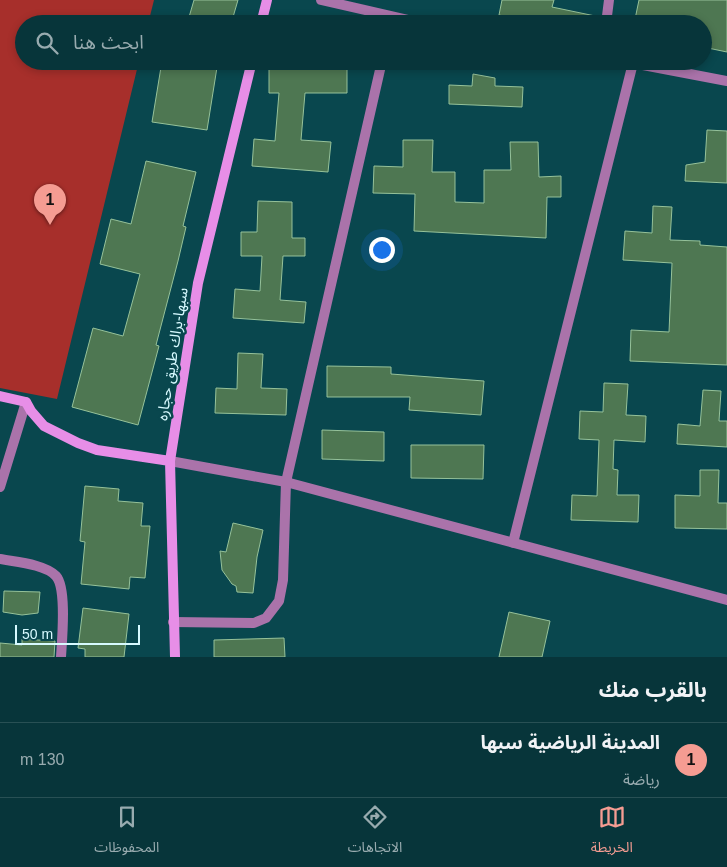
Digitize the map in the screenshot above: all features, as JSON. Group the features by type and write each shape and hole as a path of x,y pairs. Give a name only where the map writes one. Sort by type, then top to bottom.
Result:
{"main road":[{"path":"263,15 267,0"},
{"name":"سبها-براك طريق حجاره","path":"175,657 170,461 198,283 250,70"},
{"path":"0,396 26,402 44,426 78,443 106,452 170,461"}],"street":[{"path":"321,0 374,15"},
{"path":"607,15 609,0"},
{"path":"173,622 254,623 266,618 279,602 283,580 286,482 380,70"},
{"path":"512,543 631,70"},
{"path":"670,70 727,81"},
{"path":"0,487 26,402"},
{"path":"170,461 286,482 727,600"},
{"path":"0,559 38,566 56,576 60,584 63,602 61,657"}],"shaded area":[{"path":"0,0 154,0 150,15 15,15 15,70 137,70 57,399 0,388"}],"building":[{"path":"194,0 238,0 234,15 190,15"},
{"path":"502,0 554,0 552,7 590,15 499,15"},
{"path":"639,0 727,0 727,52 712,49 712,15 636,15"},
{"path":"161,70 217,70 207,130 152,122"},
{"path":"269,70 347,70 347,93 305,93 301,140 331,142 328,172 252,166 254,139 275,141 279,93 269,93"},
{"path":"473,74 495,78 495,86 523,87 522,107 449,104 449,85 472,86"},
{"path":"707,130 727,131 727,183 685,181 686,165 705,162"},
{"path":"403,140 433,140 432,172 455,172 455,202 484,203 484,170 511,170 510,142 538,142 539,177 561,176 561,197 547,197 546,238 414,231 415,194 373,193 374,166 403,167"},
{"path":"146,161 196,172 183,226 186,227 156,345 159,346 138,425 72,407 93,328 123,336 140,274 100,264 111,219 131,224"},
{"path":"258,201 292,202 292,238 305,238 305,256 283,256 280,300 306,302 304,323 233,318 235,289 260,291 262,256 241,256 241,232 257,232"},
{"path":"653,206 672,207 670,240 700,241 700,245 727,247 727,365 630,361 631,330 669,332 672,263 623,260 625,231 652,233"},
{"path":"238,353 263,354 261,388 287,389 286,415 215,413 216,388 237,389"},
{"path":"327,366 391,367 391,374 484,381 481,415 409,410 410,397 327,397"},
{"path":"604,383 628,384 626,415 646,416 645,442 614,440 613,469 618,470 617,495 639,495 638,522 571,520 572,495 597,496 599,440 579,439 580,411 603,412"},
{"path":"703,390 721,391 719,421 727,421 727,447 677,444 678,424 700,426"},
{"path":"322,430 384,432 384,461 322,459"},
{"path":"411,445 484,445 483,479 411,478"},
{"path":"700,470 719,470 718,503 727,503 727,529 675,528 675,495 700,496"},
{"path":"85,486 119,489 118,501 143,503 141,526 150,526 145,578 130,577 129,589 81,584 85,542 80,541"},
{"path":"233,523 263,530 257,557 253,593 237,592 236,586 232,584 222,570 220,551 226,552"},
{"path":"4,591 40,592 38,613 22,615 3,612"},
{"path":"83,608 129,614 124,657 85,657 85,649 78,648"},
{"path":"509,612 550,621 542,657 499,657"},
{"path":"284,638 285,657 214,657 214,640"},
{"path":"22,639 55,641 54,657 0,657 0,643 22,645"}],"place":[{"name":"المدينة الرياضية سبها","path":"50,225"}]}
